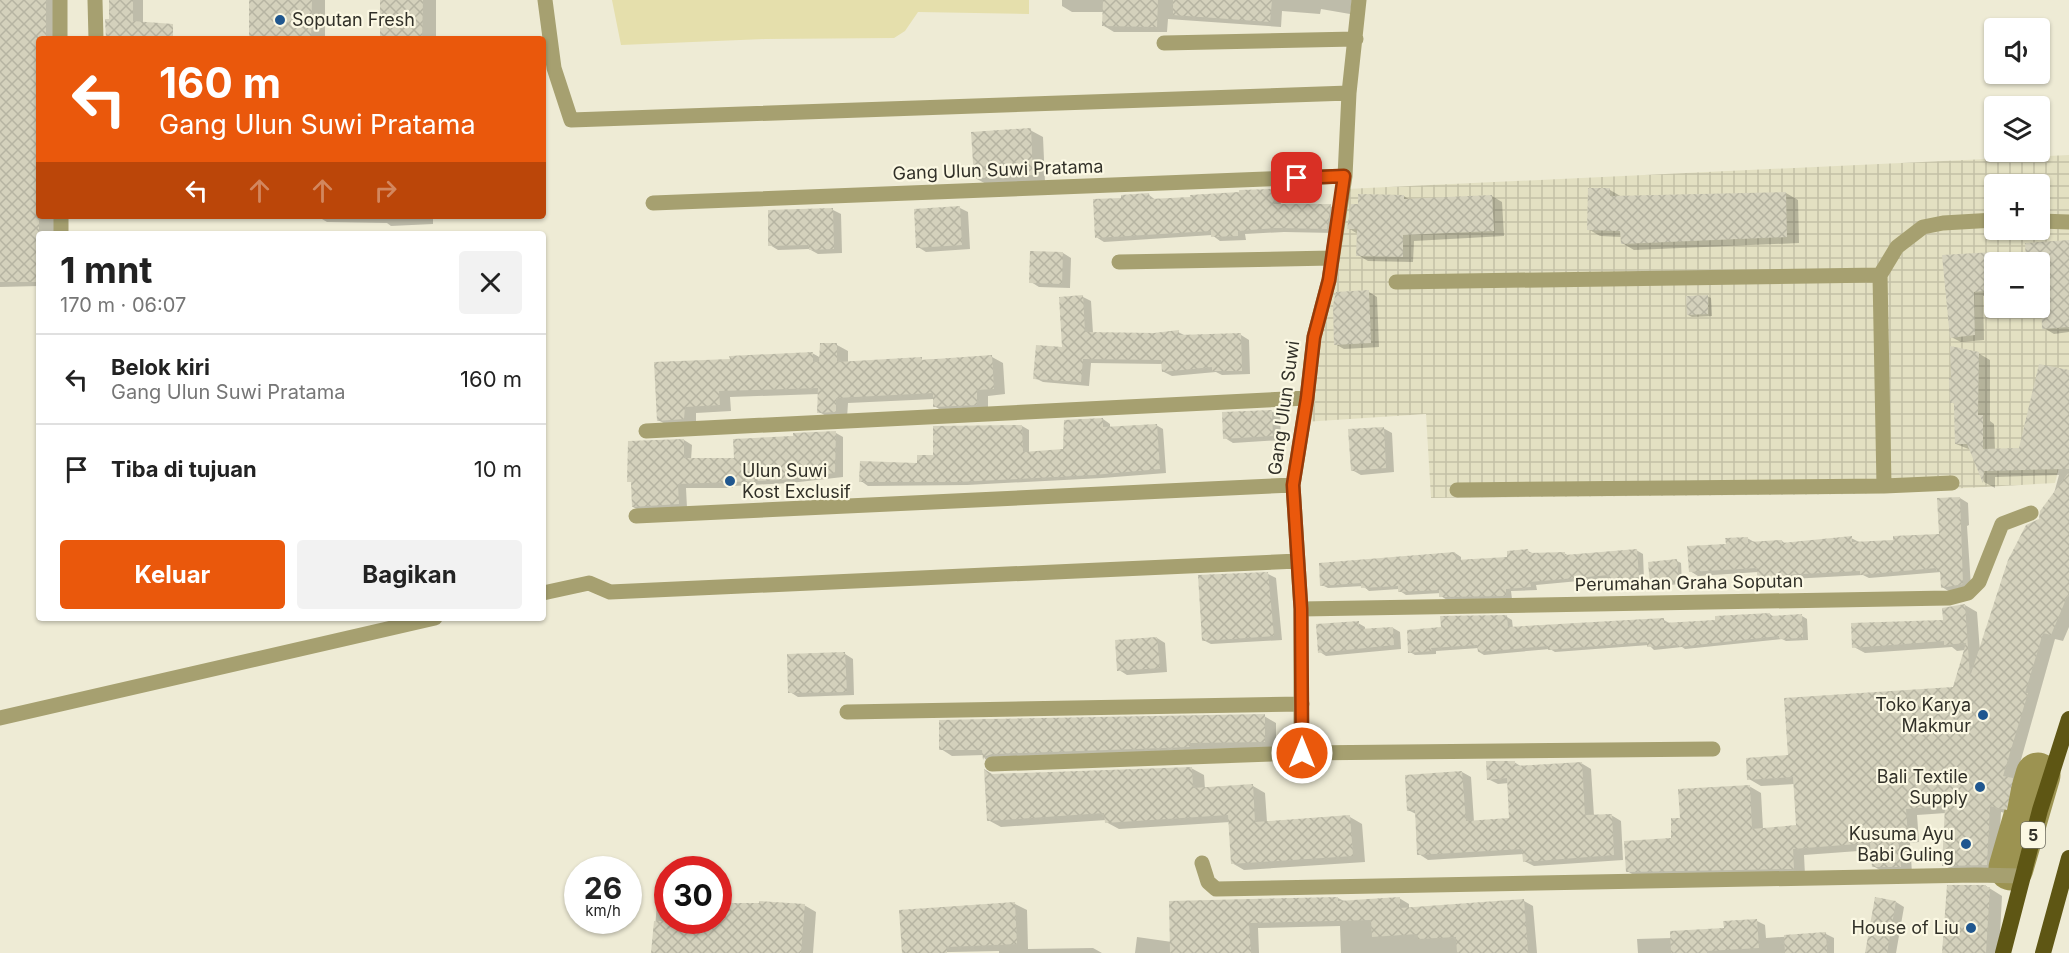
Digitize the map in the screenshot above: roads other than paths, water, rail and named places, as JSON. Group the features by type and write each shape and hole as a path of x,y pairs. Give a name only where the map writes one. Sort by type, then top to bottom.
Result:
{"highway":[{"name":"5","path":"2003,953 2022,876 2069,719"},
{"name":"5","path":"2043,953 2069,858"}],"street":[{"path":"60,0 60,36"},
{"path":"95,0 96,36"},
{"path":"545,0 554,68 571,120 1349,93"},
{"name":"Gang Ulun Suwi","path":"1302,753 1301,609 1293,485 1314,337 1329,280 1344,176 1349,93 1359,0"},
{"path":"1164,43 1356,39"},
{"name":"Gang Ulun Suwi Pratama","path":"653,204 1344,176"},
{"path":"1884,486 1880,275 1897,248 1923,227 1943,223 1984,221"},
{"path":"2050,221 2069,222"},
{"path":"1119,262 1332,258"},
{"path":"1396,282 1880,275"},
{"path":"646,430 1307,398"},
{"path":"1457,490 1884,486 1952,483"},
{"path":"636,516 1293,485"},
{"name":"Perumahan Graha Soputan","path":"1301,609 1949,598 1968,593 1979,582 2002,524 2031,513"},
{"path":"546,592 588,583 610,592 1298,561"},
{"path":"0,718 422,621"},
{"path":"847,712 1302,704"},
{"path":"992,765 1302,753 1713,749"},
{"path":"1202,863 1208,882 1216,889 2022,876"}],"waterway":[{"path":"2011,868 2038,775"}],"place":[{"name":"Soputan Fresh","path":"280,20"},
{"name":"Ulun Suwi Kost Exclusif","path":"730,481"},
{"name":"Toko Karya Makmur","path":"1983,715"},
{"name":"Bali Textile Supply","path":"1980,787"},
{"name":"Kusuma Ayu Babi Guling","path":"1966,844"},
{"name":"House of Liu","path":"1971,928"}]}
